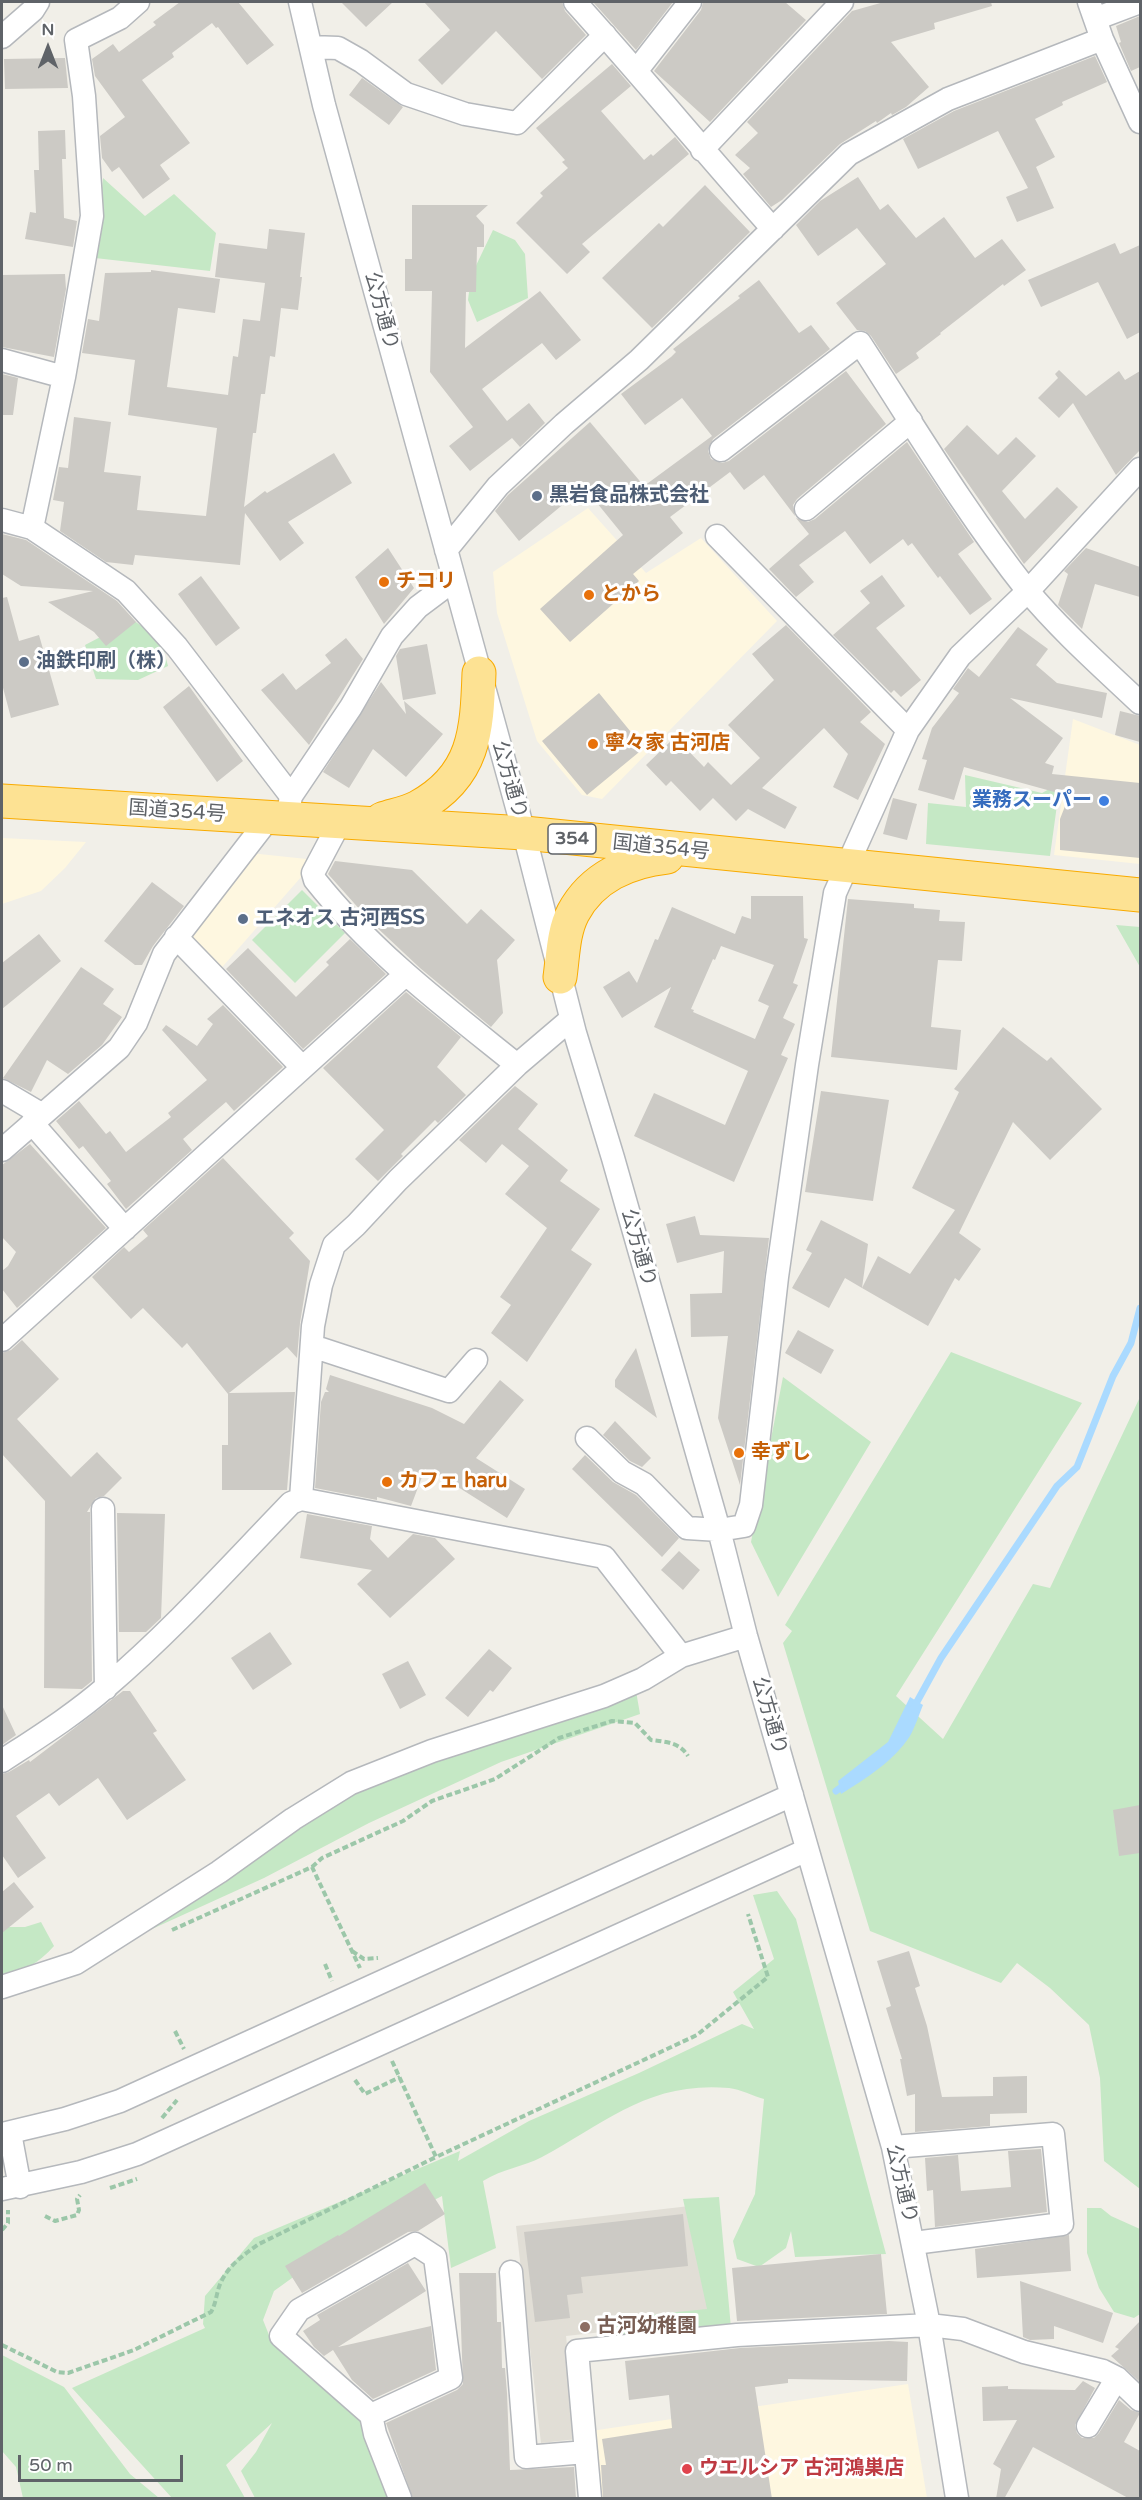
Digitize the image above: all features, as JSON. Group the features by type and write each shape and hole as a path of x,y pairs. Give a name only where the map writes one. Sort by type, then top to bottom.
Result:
{"highway":[{"path":"354,822 416,808 438,794 457,776 471,751 477,722 479,673"},
{"name":"国道354号","path":"2,801 282,811 354,822 524,833 1140,895"},
{"path":"560,977 564,942 573,913 590,891 615,870 646,859 704,852"}],"street":[{"path":"2,37 33,10 38,2"},
{"path":"32,528 64,377 92,216 84,96 76,40 120,18 138,2"},
{"path":"575,2 637,70 702,150 773,229"},
{"path":"637,70 690,2"},
{"path":"702,150 842,2"},
{"path":"446,550 498,486 564,423 639,360 849,154 1096,20 1140,2"},
{"name":"公方通り","path":"308,4 311,47 524,833 571,1019 719,1530 746,1636 893,2147 930,2325 957,2499"},
{"path":"1096,20 1140,122"},
{"path":"311,47 338,48 361,61 406,93 416,97 465,114 517,123 605,35"},
{"path":"721,450 860,343 961,499 1028,591 1078,645 1140,703"},
{"path":"2,360 64,377"},
{"path":"806,509 911,421"},
{"path":"587,1438 622,1472 644,1484 687,1528 719,1530 744,1526 751,1505 777,1277 807,1065 835,893 908,730 960,656 1028,591 1140,469"},
{"path":"2,520 32,528 126,591 177,646 282,811"},
{"path":"717,536 908,730"},
{"path":"2,1150 119,1048 136,1023 164,954 176,937 282,811 351,707 392,636 418,607 454,579"},
{"path":"354,822 313,873 315,880 356,929 405,975 517,1065"},
{"path":"176,937 302,1067"},
{"path":"2,1340 405,975"},
{"path":"301,1499 312,1346 321,1284 334,1245 517,1065 571,1019"},
{"path":"2,1091 37,1118 125,1229"},
{"path":"312,1346 449,1391 476,1360"},
{"path":"2,1761 51,1729 106,1688 179,1619 291,1503 301,1499 604,1557 681,1656"},
{"path":"103,1509 106,1688"},
{"path":"2,1987 76,1963 219,1872 293,1819 351,1783 432,1751 604,1696 643,1679 681,1656 746,1636"},
{"path":"792,1795 120,2101 6,2134 10,2193 147,2149 807,1850"},
{"path":"893,2147 1053,2134 1062,2224 914,2243"},
{"path":"371,2415 451,2378 435,2257 415,2244 298,2310 281,2336 371,2415 375,2434 400,2499"},
{"path":"511,2271 526,2457 586,2452"},
{"path":"590,2499 577,2351 737,2334 930,2325 963,2329 1024,2352 1103,2371 1117,2378 1140,2400"},
{"path":"1088,2426 1117,2378"}],"path":[{"path":"171,1931 312,1867 322,1858 403,1821 432,1801 495,1779 559,1738 584,1729 612,1721 635,1723 651,1740 675,1743 688,1756"},
{"path":"312,1867 368,1987"},
{"path":"2,2345 57,2372 68,2373 134,2350 211,2312 215,2306 221,2281 236,2260 259,2244 436,2157 697,2035 768,1977 748,1914"},
{"path":"403,2056 392,2061 436,2157"},
{"path":"355,2080 365,2094 400,2077"},
{"path":"159,2122 180,2097"},
{"path":"109,2188 139,2179"},
{"path":"2,2230 8,2223 10,2193"},
{"path":"45,2216 55,2221 72,2218 79,2210 77,2199 80,2195 89,2193"}],"shaded area":[{"path":"588,508 646,573 701,538 777,621 602,799 582,795 537,741 497,613 493,572"},
{"path":"1073,719 1140,745 1140,864 1054,855"},
{"path":"2,838 86,842 65,868 41,891 2,904"},
{"path":"250,853 316,860 217,973 177,938"},
{"name":"古河幼稚園","path":"707,2204 720,2319 566,2336 577,2439 541,2443 516,2226"},
{"path":"908,2384 927,2498 598,2498 591,2431"}],"green space":[{"path":"103,178 145,216 174,194 216,233 210,271 95,258"},
{"path":"493,230 515,240 525,254 528,298 477,322 468,300 471,276"},
{"path":"133,620 161,640 168,666 138,680 96,679 85,645"},
{"path":"965,775 1042,793 1060,783 1050,856 926,844 928,803 966,807"},
{"path":"302,890 345,933 295,983 252,940"},
{"path":"1116,925 1140,927 1140,967"},
{"path":"951,1352 1082,1403 896,1696 943,1739 1033,1584 1050,1588 1140,1397 1140,2189 1104,2161 1100,2078 1089,2025 1050,1988 1017,1963 1001,1983 870,1931 783,1643 792,1631 785,1625"},
{"path":"783,1377 871,1442 778,1597 751,1542"},
{"path":"636,1691 640,1714 501,1762 369,1823 264,1878 130,1939 350,1791"},
{"path":"777,1891 796,1919 886,2254 795,2257 791,2231 786,2248 759,2267 737,2259 733,2241 755,2194 764,2099 729,2088 675,2091 630,2107 542,2157 483,2181 496,2248 451,2268 442,2196 317,2260 274,2291 263,2320 271,2340 360,2415 391,2498 255,2498 241,2471 256,2452 272,2423 226,2465 245,2498 172,2498 72,2388 205,2328 203,2324 205,2296 254,2238 460,2151 458,2161 529,2121 639,2073 742,2024 754,2029 733,1992 774,1959 753,1895"},
{"path":"41,1922 54,1946 30,1966 2,1977 2,1927 25,1927"},
{"path":"719,2197 731,2328 600,2341 608,2319 707,2309 683,2199"},
{"path":"1087,2208 1101,2208 1111,2216 1140,2229 1140,2314 1134,2318 1114,2312 1099,2288 1087,2253"},
{"path":"2,2355 64,2387 130,2474 159,2498 23,2498 16,2467 2,2451"}],"water":[{"path":"910,1697 923,1705 910,1736 896,1754 869,1776 841,1794 838,1781 888,1742"}],"building":[{"path":"180,2 238,2 274,45 247,65 218,27 216,28 212,23 172,53 174,57 142,80 190,143 160,165 170,179 143,199 119,167 112,172 102,158 100,136 125,117 95,76 92,59 113,44 119,52 156,25 153,22"},
{"path":"341,2 393,2 366,27"},
{"path":"424,2 562,2 565,11 586,35 542,79 496,31 442,85 418,60 450,30"},
{"path":"593,2 673,2 636,50"},
{"path":"703,2 785,2 806,20 710,122 654,71 701,10"},
{"path":"884,2 991,2 992,6 934,23 935,29 891,42 929,87 906,107 892,115 891,113 877,123 876,121 840,144 782,200 771,207 743,174 750,168 735,155 758,133 747,122 852,11"},
{"path":"1140,16 1140,67 1131,71 1119,43 1121,42 1116,26"},
{"path":"1095,56 1107,82 1062,102 1063,105 1035,119 1055,157 1036,167 1054,208 1017,222 1006,197 1028,188 998,131 918,169 903,139 954,111"},
{"path":"65,58 68,88 5,89 4,59"},
{"path":"612,64 631,86 601,111 644,160 651,154 653,156 675,137 689,154 582,244 590,252 567,274 516,223 543,196 540,193 568,168 562,162 565,160 536,128"},
{"path":"362,78 403,107 389,125 349,95"},
{"path":"65,130 66,159 62,159 64,218 77,221 73,247 25,239 30,212 36,213 34,170 39,170 38,131"},
{"path":"858,177 880,210 888,204 916,238 944,217 975,258 1002,239 1026,270 1004,286 1003,284 940,333 916,353 919,358 896,374 871,336 865,331 857,330 836,303 886,264 857,228 818,256 796,225 820,201"},
{"path":"705,185 750,232 652,328 602,278 659,223 663,227"},
{"path":"412,205 488,205 476,216 484,225 484,247 477,247 476,292 466,292 465,348 540,291 581,340 556,360 542,343 482,389 507,421 529,403 545,423 520,447 512,438 470,471 449,446 473,427 430,372 432,291 405,291 405,259 412,259"},
{"path":"269,229 305,233 300,277 302,277 298,310 281,308 275,357 270,356 265,394 261,394 256,433 253,433 244,507 265,491 267,493 334,453 352,483 288,522 304,543 280,561 245,513 240,565 135,555 133,565 106,562 60,531 64,502 53,500 59,467 68,468 74,417 111,422 104,472 141,476 137,510 206,516 217,428 128,415 135,360 82,353 88,319 99,321 105,273 151,272 151,270 220,279 215,313 178,308 167,387 228,395 233,356 238,357 243,319 260,321 265,283 215,277 219,243 267,249"},
{"path":"1115,243 1120,254 1140,245 1140,332 1127,339 1098,282 1041,307 1028,280"},
{"path":"65,274 66,289 54,357 2,347 2,275"},
{"path":"759,280 799,333 811,325 830,349 713,439 708,451 711,459 722,463 729,461 846,371 886,424 797,499 793,505 795,516 764,475 744,490 730,472 670,517 683,533 633,574 639,581 570,642 540,609 623,535 584,487 519,541 495,511 508,495 590,422 644,486 712,436 682,398 645,425 621,394 671,357 676,352 673,349 740,298 738,296"},
{"path":"1059,370 1086,396 1119,371 1125,380 1140,371 1140,450 1116,475 1073,403 1059,418 1038,398 1058,378 1055,374"},
{"path":"2,374 18,378 13,415 2,415"},
{"path":"967,425 998,455 1016,437 1036,456 1002,491 1025,519 1057,487 1078,507 1024,564 944,449"},
{"path":"907,442 974,542 958,554 992,599 970,615 912,543 908,546 903,539 870,564 845,531 799,565 814,582 796,597 769,569 809,534 796,518 808,522 815,519"},
{"path":"2,534 26,540 117,601 136,622 106,646 94,632 48,602 93,591 21,586 2,574"},
{"name":"チコリ","path":"388,548 414,588 384,624 355,577"},
{"path":"1086,548 1140,567 1140,597 1095,584 1082,629 1058,605 1068,574 1064,571"},
{"path":"882,575 905,606 876,628 921,680 901,697 894,690 891,693 833,635 870,603 860,591"},
{"path":"201,576 240,628 216,646 178,594"},
{"name":"油鉄印刷（株）","path":"7,597 19,641 39,635 59,705 11,718 2,684 2,598"},
{"path":"786,625 871,712 860,722 885,744 858,800 833,787 848,754 824,728 762,788 797,807 785,829 748,809 736,821 713,798 700,811 671,781 666,786 646,765 675,737 704,767 708,762 731,785 760,758 728,725 774,680 752,654"},
{"path":"1018,627 1048,649 1036,665 1057,683 1107,693 1102,718 1010,698 1063,738 1045,763 1054,766 1052,774 1140,783 1140,858 1060,850 1060,819 1069,796 964,767 954,800 918,790 927,760 922,759 932,728 959,693 953,689 968,668 979,677"},
{"path":"346,638 363,659 309,745 261,690 283,673 296,690 331,663 325,655"},
{"path":"427,644 436,694 403,700 396,656 400,649"},
{"path":"381,682 406,714 404,701 443,734 406,777 373,749 349,788 323,772"},
{"path":"189,686 243,761 217,782 163,707"},
{"name":"寧々家 古河店","path":"599,693 644,748 587,795 542,741"},
{"path":"1120,711 1140,716 1140,742 1115,735"},
{"path":"893,798 917,804 907,840 883,834"},
{"path":"335,861 412,870 467,924 481,909 515,940 497,960 503,1013 491,1027 420,968 371,922 328,874"},
{"path":"152,882 184,906 153,946 142,965 135,965 104,941"},
{"path":"751,896 803,896 804,938 808,939 793,983 798,985 783,1018 795,1024 781,1055 788,1058 734,1182 634,1136 654,1093 725,1125 748,1071 654,1027 671,987 622,1018 603,987 629,971 637,983 655,939 658,940 672,907 735,934 742,916 751,919","holes":["721,946 774,965 758,1001 769,1006 755,1039 693,1012 694,1010 691,1009"]},
{"path":"848,899 914,904 914,908 940,910 939,921 965,922 962,961 938,960 931,1027 961,1030 957,1070 831,1057"},
{"path":"39,934 61,961 2,1009 2,963"},
{"path":"350,939 386,974 303,1049 226,969 248,948 296,997 329,965 326,962"},
{"path":"81,967 114,989 103,1004 122,1017 102,1045 68,1074 47,1060 31,1092 3,1078"},
{"path":"406,992 461,1037 437,1067 466,1095 438,1123 435,1120 378,1181 355,1159 384,1130 323,1068"},
{"path":"223,1005 283,1067 234,1111 226,1102 183,1139 192,1150 126,1209 107,1184 111,1181 83,1146 79,1149 56,1121 79,1101 106,1134 110,1131 126,1152 171,1117 168,1113 207,1080 162,1030 166,1025 197,1046 213,1024 207,1019"},
{"path":"1003,1027 1047,1061 1051,1057 1102,1109 1050,1160 1013,1122 959,1233 981,1249 959,1281 955,1278 928,1326 862,1288 878,1256 910,1274 955,1210 912,1188 959,1092 954,1089"},
{"path":"515,1086 538,1104 518,1129 568,1170 560,1181 600,1209 571,1250 592,1264 527,1362 491,1333 511,1305 500,1297 547,1228 505,1194 529,1166 502,1144 486,1163 459,1140"},
{"path":"821,1091 889,1100 873,1201 805,1192"},
{"path":"30,1144 106,1228 17,1308 2,1289 2,1271 8,1266 16,1252 2,1237 2,1165"},
{"path":"223,1158 294,1233 289,1238 310,1261 297,1358 287,1347 229,1393 295,1392 287,1490 222,1490 222,1445 228,1445 228,1394 187,1343 182,1348 143,1308 131,1319 92,1277 124,1247 129,1252 148,1236 143,1230"},
{"path":"695,1216 700,1235 769,1238 740,1485 718,1418 728,1336 691,1337 690,1294 722,1293 724,1251 677,1263 666,1224"},
{"path":"821,1220 868,1244 862,1288 845,1278 829,1308 792,1288 812,1253 806,1250"},
{"path":"798,1330 834,1350 821,1374 785,1353"},
{"path":"22,1340 59,1379 17,1419 71,1477 97,1452 122,1478 104,1496 96,1498 87,1512 90,1512 92,1681 82,1689 44,1688 45,1501 2,1454 2,1353 11,1350"},
{"path":"636,1348 657,1418 615,1387 615,1380"},
{"path":"330,1375 432,1408 464,1424 500,1380 524,1400 476,1458 525,1489 507,1518 431,1470 430,1472 425,1469 411,1506 377,1497 377,1500 315,1488 321,1402 325,1392 329,1392 326,1389"},
{"path":"615,1421 651,1458 642,1467 630,1461 603,1435"},
{"path":"585,1455 613,1482 636,1495 679,1538 662,1557 572,1469"},
{"path":"117,1513 165,1514 161,1618 146,1632 119,1632"},
{"path":"307,1514 372,1526 370,1539 388,1558 413,1534 435,1538 455,1559 390,1618 357,1584 372,1570 300,1558"},
{"path":"679,1551 700,1570 683,1590 661,1570"},
{"path":"270,1632 292,1664 253,1690 231,1658"},
{"path":"489,1649 512,1668 493,1692 490,1690 468,1717 445,1698"},
{"path":"408,1661 426,1695 400,1709 382,1674"},
{"path":"123,1691 130,1691 157,1731 153,1733 186,1780 127,1820 98,1778 59,1806 49,1793 16,1816 46,1858 18,1878 2,1855 2,1774 29,1760 30,1762"},
{"path":"2,1705 16,1735 2,1745"},
{"path":"1140,1805 1140,1853 1119,1856 1113,1810"},
{"path":"14,1882 34,1907 2,1933 2,1892"},
{"path":"909,1951 920,1986 915,1988 927,2026 942,2097 993,2096 993,2077 1027,2076 1027,2113 990,2114 990,2126 915,2132 915,2094 907,2096 900,2059 902,2059 886,2008 891,2006 877,1961"},
{"path":"1041,2149 1047,2212 935,2227 933,2190 927,2191 925,2158 958,2155 961,2191 1011,2187 1008,2151"},
{"path":"425,2183 445,2214 418,2231 408,2232 302,2293 285,2266"},
{"path":"683,2214 688,2266 581,2277 583,2293 567,2295 570,2318 535,2322 524,2232"},
{"path":"1069,2235 1071,2271 977,2278 975,2249"},
{"path":"881,2254 887,2314 737,2321 732,2268"},
{"path":"408,2263 426,2291 338,2347 431,2326 436,2370 373,2399 352,2380 333,2350 324,2356 314,2347 303,2331 320,2320 317,2315"},
{"path":"459,2273 496,2273 497,2322 501,2322 510,2470 574,2467 576,2499 413,2499 386,2423 457,2390 463,2384"},
{"path":"1020,2281 1113,2313 1103,2343 1054,2326 1054,2339 1030,2340 1023,2337"},
{"path":"1140,2321 1140,2382 1111,2356 1119,2349 1115,2347"},
{"path":"908,2342 907,2381 788,2379 788,2383 755,2387 772,2499 603,2499 601,2465 606,2465 602,2439 672,2428 669,2395 629,2400 625,2361 740,2348"},
{"path":"1083,2381 1095,2388 1075,2425 1077,2433 1082,2438 1094,2438 1099,2433 1119,2400 1131,2410 1140,2413 1124,2442 1140,2451 1140,2499 1130,2499 1033,2447 1004,2499 996,2499 1001,2469 993,2464 1017,2420 983,2421 982,2387 1008,2386 1008,2389 1075,2390"}],"waterway":[{"path":"913,1709 941,1658 1057,1486 1077,1467 1113,1376 1131,1343 1140,1308"},
{"path":"836,1791 847,1783"}],"place":[{"name":"黒岩食品株式会社","path":"537,496"},
{"name":"チコリ","path":"384,582"},
{"name":"とから","path":"589,595"},
{"name":"油鉄印刷（株）","path":"24,662"},
{"name":"寧々家 古河店","path":"593,744"},
{"name":"業務スーパー","path":"1104,801"},
{"name":"エネオス 古河西SS","path":"243,919"},
{"name":"幸ずし","path":"739,1453"},
{"name":"カフェ haru","path":"387,1482"},
{"name":"古河幼稚園","path":"585,2327"},
{"name":"ウエルシア 古河鴻巣店","path":"687,2469"}]}
